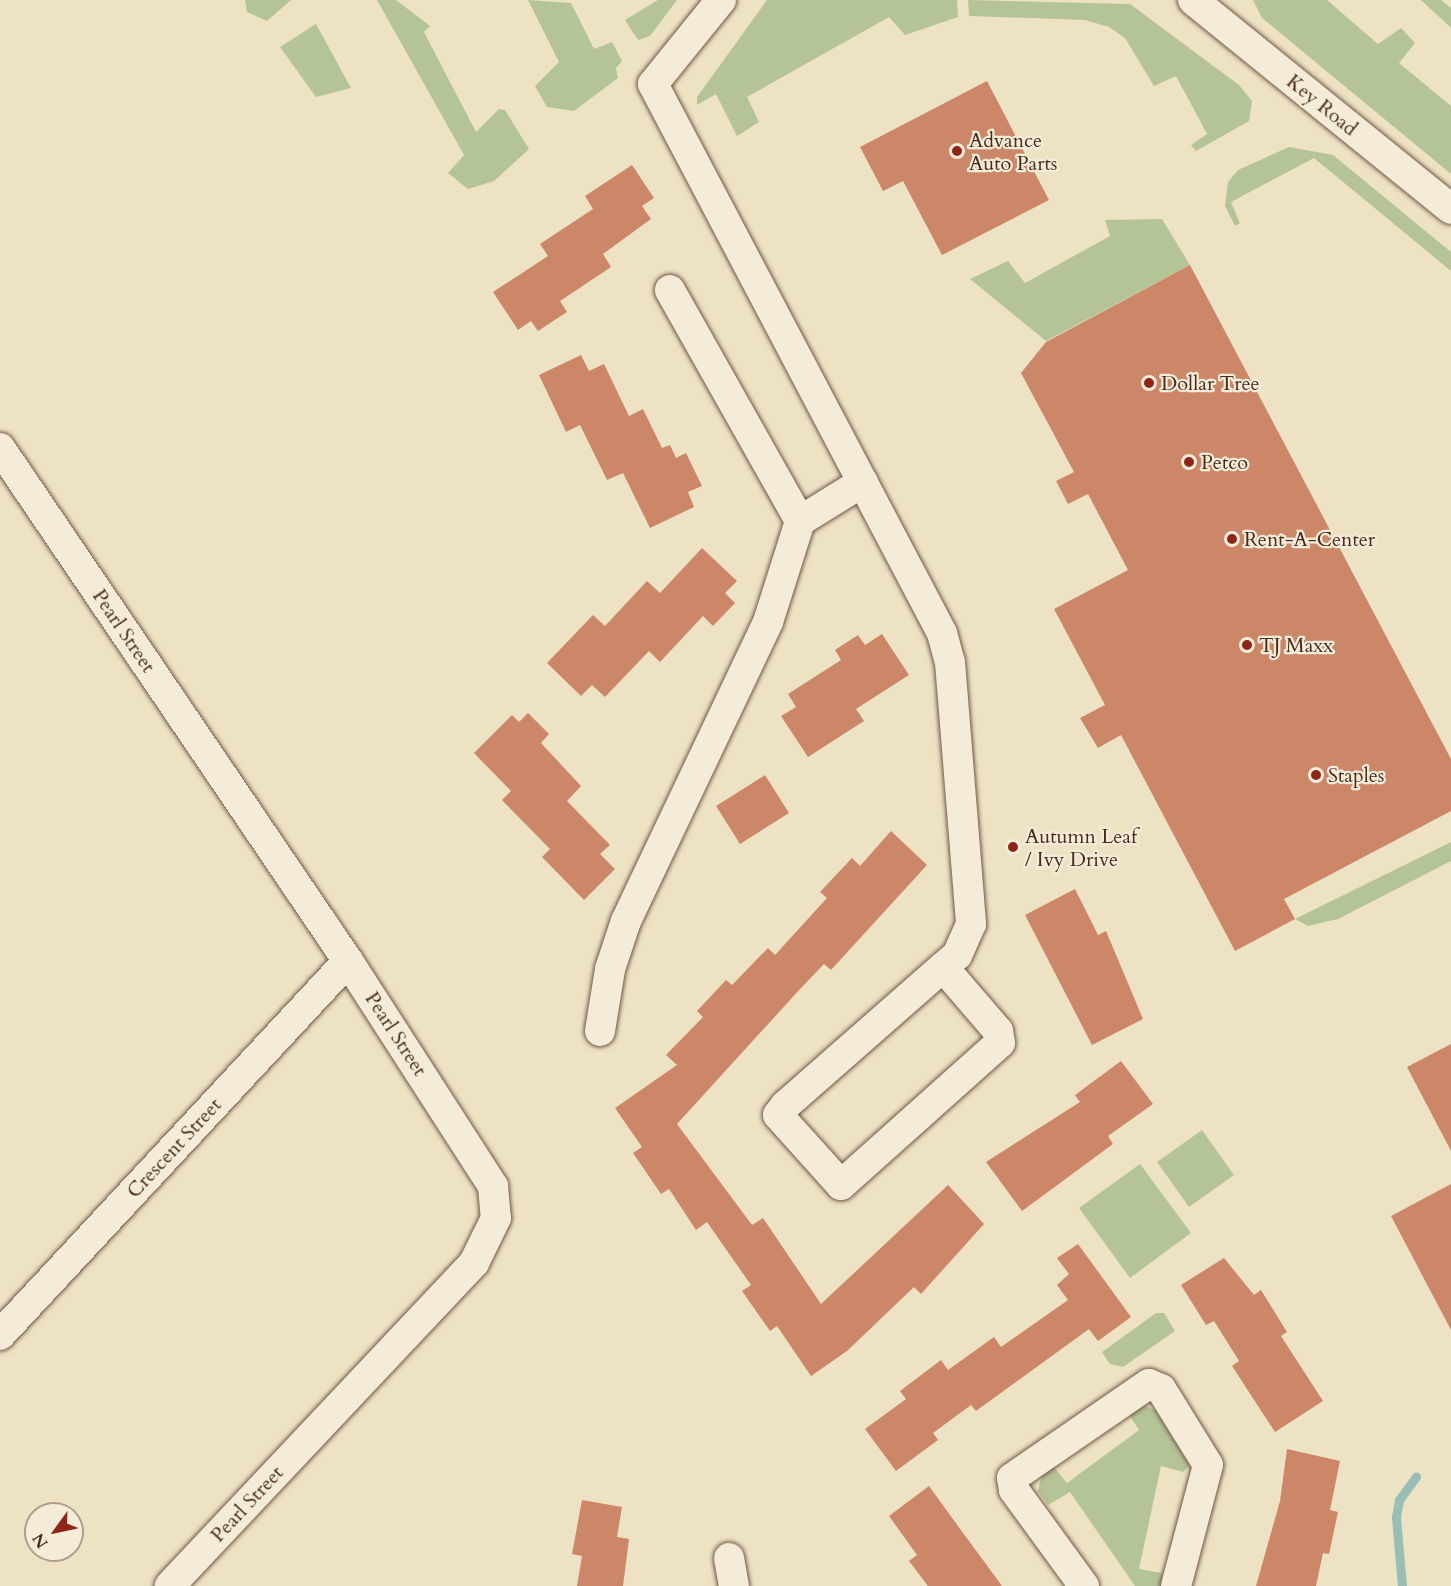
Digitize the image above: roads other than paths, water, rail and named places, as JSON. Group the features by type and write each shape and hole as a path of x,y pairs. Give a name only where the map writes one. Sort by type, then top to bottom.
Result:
{"street":[{"path":"721,0 653,84 942,633 950,662 971,924 957,955 943,967 778,1115 841,1185 1000,1043 998,1031 943,967"},
{"name":"Key Road","path":"1193,0 1451,208"},
{"path":"670,290 800,521"},
{"name":"Pearl Street","path":"0,448 348,961 481,1163 493,1186 496,1218 474,1263 170,1586"},
{"path":"600,1031 610,969 626,921 768,622 800,521 863,482"},
{"name":"Crescent Street","path":"0,1335 348,961"},
{"path":"1084,1586 1014,1490 1012,1478 1149,1384 1161,1389 1208,1465 1176,1586"}],"waterway":[{"path":"1402,1586 1396,1517 1399,1500 1416,1477"}],"place":[{"name":"Advance Auto Parts","path":"957,151"},
{"name":"Dollar Tree","path":"1149,383"},
{"name":"Petco","path":"1189,462"},
{"name":"Rent-A-Center","path":"1232,539"},
{"name":"TJ Maxx","path":"1247,645"},
{"name":"Staples","path":"1316,775"},
{"name":"Autumn Leaf / Ivy Drive","path":"1013,847"}]}
